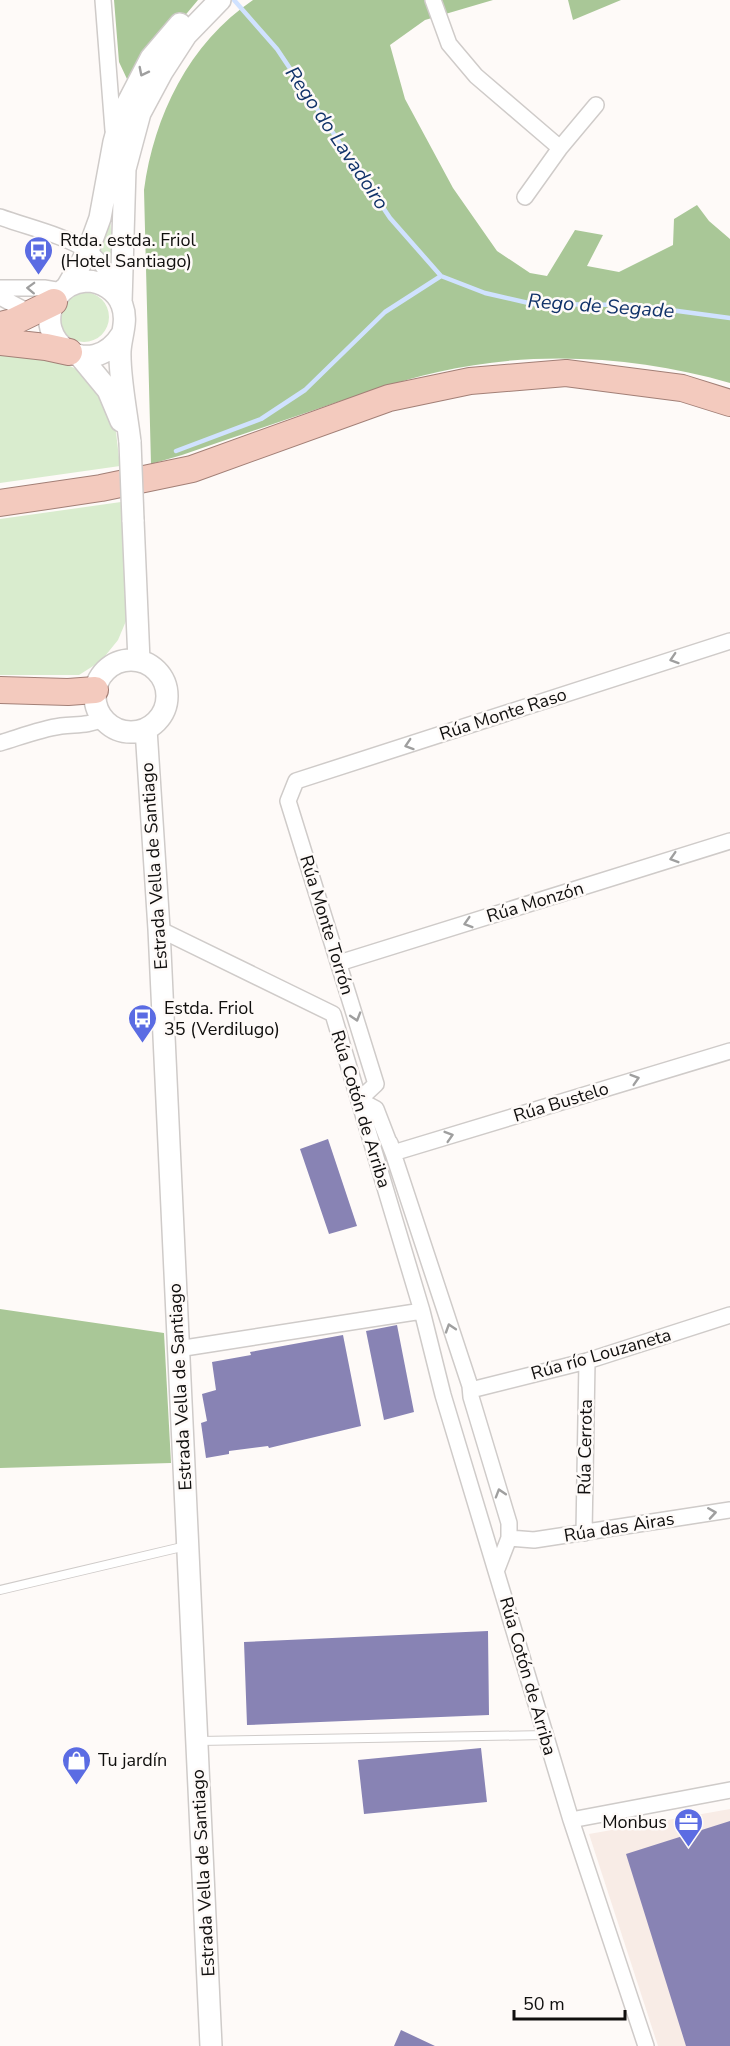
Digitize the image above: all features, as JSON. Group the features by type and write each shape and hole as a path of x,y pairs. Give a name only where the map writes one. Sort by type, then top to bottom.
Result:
{"highway":[{"path":"0,325 13,322 54,298"},
{"path":"0,342 46,347 74,354"},
{"path":"0,503 100,488 192,469 389,398 470,381 566,373 682,388 730,403"},
{"path":"0,690 68,692 95,690"}],"main road":[{"path":"130,442 108,390 74,354 55,338 50,320 54,298 83,260 100,218 121,116 151,58 186,18 212,0"},
{"path":"139,662 130,442 120,352 125,323 118,298 122,258 125,169 140,112 162,72 186,35 220,0"},
{"path":"54,298 87,281 107,287 118,298"},
{"path":"74,354 92,356 105,352 115,345 122,333"},
{"path":"124,660 139,662 155,670 166,688 165,708 160,717 146,729 133,732 122,731 111,727 103,719 98,710 95,690 105,671 114,664 124,660"},
{"name":"Estrada Vella de Santiago","path":"146,729 159,929 211,2046"}],"street":[{"path":"103,0 114,142 120,158 117,213 122,258"},
{"path":"433,0 449,44 476,76 560,148"},
{"path":"525,197 560,148 596,105"},
{"path":"0,217 65,240 83,260 112,279 118,298"},
{"path":"0,288 44,288 54,298"},
{"path":"0,297 54,298"},
{"name":"Rúa Monte Raso","path":"288,801 296,782 730,641"},
{"path":"0,743 8,736 61,726 90,725 103,719"},
{"name":"Rúa Monte Torrón","path":"288,801 376,1084 393,1153"},
{"name":"Rúa Monzón","path":"339,963 730,841"},
{"name":"Rúa Cotón de Arriba","path":"159,929 333,1014 545,1735 646,2046"},
{"name":"Rúa Bustelo","path":"393,1153 730,1051"},
{"path":"359,1100 376,1084"},
{"name":"Rúa Monte Torrón","path":"359,1100 376,1109 393,1153 470,1390 507,1536"},
{"path":"178,1349 422,1311"},
{"name":"Rúa río Louzaneta","path":"470,1390 587,1361 730,1315"},
{"name":"Rúa Cerrota","path":"584,1533 587,1361"},
{"path":"460,1378 470,1390 466,1404 457,1407 452,1406 444,1395 451,1380 460,1378"},
{"name":"Rúa das Airas","path":"507,1536 534,1540 730,1510"},
{"path":"486,1531 507,1536"},
{"path":"486,1531 507,1536"},
{"path":"497,1569 507,1536"},
{"path":"571,1820 730,1790"}],"lane":[{"path":"0,1590 187,1546"},
{"path":"196,1741 545,1735"}],"shaded area":[{"path":"730,1809 730,2046 658,2046 589,1834"}],"green space":[{"path":"114,0 198,0 166,38 135,96 119,62"},
{"path":"253,0 493,0 425,20 390,45 405,99 453,188 497,251 530,273 547,276 575,230 603,235 587,266 619,272 673,245 674,219 697,205 709,221 730,239 730,383 658,367 584,359 510,361 474,365 393,384 151,464 144,190 149,162 156,135 178,83 210,37 230,17"},
{"path":"568,0 621,0 573,20"},
{"path":"110,213 113,269 96,251"},
{"path":"84,292 102,299 109,317 102,335 84,342 66,335 59,317 66,299"},
{"path":"0,354 64,363 82,372 99,393 115,424 120,466 0,483"},
{"path":"121,502 126,621 118,640 101,661 79,675 0,675 0,519"},
{"path":"0,1309 164,1333 171,1463 0,1468"}],"building":[{"path":"328,1139 357,1226 329,1234 300,1149"},
{"path":"397,1325 414,1412 384,1420 366,1331"},
{"path":"343,1335 361,1426 269,1448 268,1446 229,1451 229,1454 206,1458 201,1423 207,1421 202,1394 216,1390 212,1362 251,1355 250,1352"},
{"path":"488,1631 489,1715 247,1725 244,1642"},
{"path":"481,1748 487,1802 364,1814 358,1760"},
{"path":"730,1821 730,2046 686,2046 626,1854"},
{"path":"401,2030 435,2046 394,2046"}],"waterway":[{"name":"Rego do Lavadoiro","path":"234,0 277,49 390,218 441,276 485,293 533,304 633,305 730,318"},
{"path":"176,451 261,419 305,390 385,312 441,276"}],"place":[{"name":"Rtda. estda. Friol (Hotel Santiago)","path":"39,276"},
{"name":"Estda. Friol 35 (Verdilugo)","path":"143,1044"},
{"name":"Tu jardín","path":"77,1786"},
{"name":"Monbus","path":"688,1848"}],"water label":[{"name":"Rego de Segade","path":"601,306"}]}
